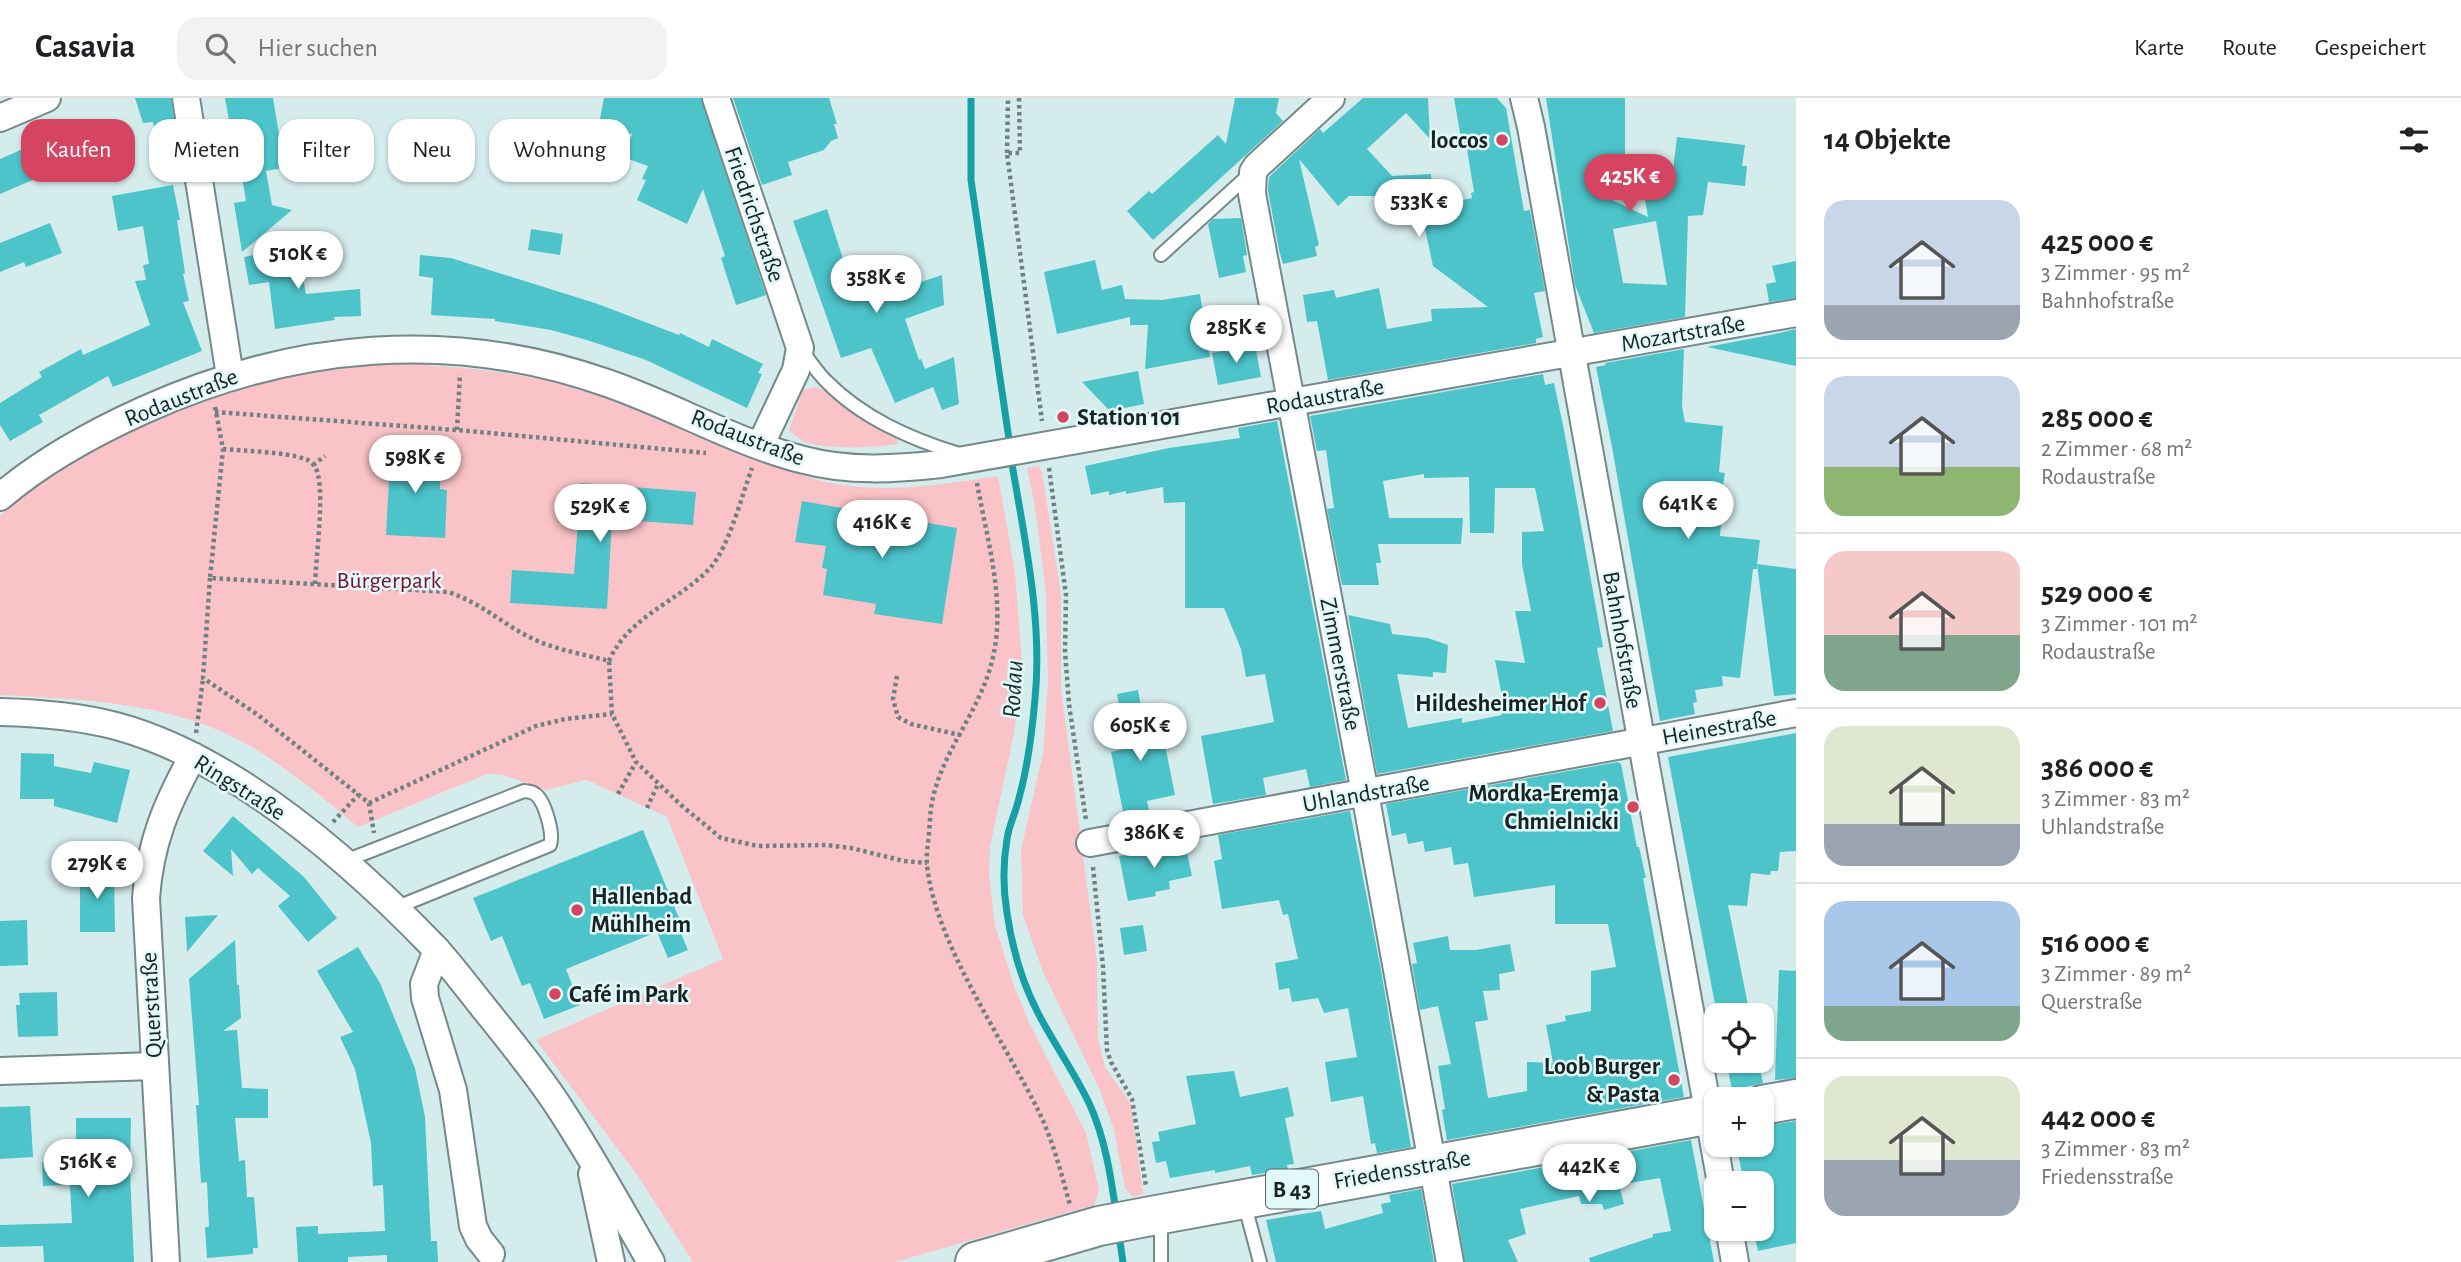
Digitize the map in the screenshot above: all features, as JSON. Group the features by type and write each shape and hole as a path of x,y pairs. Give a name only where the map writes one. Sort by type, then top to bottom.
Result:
{"main road":[{"path":"1774,1103 1796,1099"},
{"name":"Friedensstraße","path":"975,1262 1086,1221 1151,1216 1704,1116"}],"street":[{"path":"0,118 47,98"},
{"path":"186,98 220,379"},
{"name":"Friedrichstraße","path":"716,98 800,348"},
{"path":"1253,172 1331,98"},
{"name":"Bahnhofstraße","path":"1524,98 1641,742 1708,1087"},
{"name":"Zimmerstraße","path":"1253,172 1252,194 1450,1262"},
{"name":"Mozartstraße","path":"1571,352 1796,313"},
{"path":"758,451 796,370 800,348"},
{"name":"Rodaustraße","path":"0,497 38,468 97,432 166,400 220,379 270,365 336,353 400,349 461,353 551,367 606,382 758,451 859,468 911,467 973,458 1571,352"},
{"name":"Ringstraße","path":"0,712 64,716 116,726 193,757 272,805 344,861 437,950 533,1069 585,1148 651,1262"},
{"name":"Heinestraße","path":"1641,742 1796,713"},
{"name":"Uhlandstraße","path":"1090,843 1641,742"},
{"name":"Querstraße","path":"166,1262 146,898 151,856 163,816 193,757"},
{"path":"437,950 426,974 424,990 453,1090 473,1226 491,1254"},
{"path":"0,1071 154,1066"},
{"name":"Ringstraße","path":"585,1148 611,1262"},
{"path":"1731,1241 1735,1262"}],"lane":[{"path":"1161,255 1253,172"},
{"path":"800,348 824,379 858,408 913,438 973,458"},
{"path":"344,861 524,792 533,793 540,799 552,834 550,845 395,908"},
{"path":"1243,1198 1260,1262"},
{"path":"1151,1216 1161,1262"}],"path":[{"path":"1008,98 1007,153 1045,445"},
{"path":"1007,153 1020,153 1019,98"},
{"path":"457,430 461,353"},
{"path":"193,757 203,678 223,449 213,394 220,379"},
{"path":"215,412 715,453"},
{"path":"223,449 289,456 304,459 313,465 318,474 320,499 314,585"},
{"path":"758,451 722,548 712,565 616,645 609,660 612,714 636,762 721,838 758,846 826,845 851,848 904,861 927,863"},
{"path":"313,465 325,456"},
{"path":"973,458 995,586 997,635 986,682 939,778 932,802 927,863 932,894 943,926 962,968 1039,1112 1086,1221"},
{"path":"210,578 448,592 484,607 540,642 609,660"},
{"path":"897,676 893,699 898,716 911,723 960,736"},
{"path":"203,678 258,715 369,803 376,849"},
{"path":"369,803 536,726 565,719 612,714"},
{"path":"618,794 636,762"},
{"path":"647,808 658,784"},
{"path":"316,839 359,794"}],"green space":[{"name":"Bürgerpark","path":"378,363 475,369 572,386 638,407 784,469 837,484 869,488 906,487 998,476 1015,572 1022,663 1013,738 990,847 989,876 995,925 1014,986 1031,1027 1086,1133 1099,1190 1094,1205 895,1262 693,1262 638,1176 536,1040 723,959 667,817 587,780 545,790 504,775 487,774 358,827 272,760 213,728 154,710 124,705 0,695 0,516 58,470 163,413 272,376"},
{"path":"815,387 832,395 860,417 896,434 898,444 835,447 811,444 799,439 789,430 803,390"},
{"path":"1039,466 1061,594 1061,689 1097,961 1098,1039 1105,1067 1131,1104 1143,1194 1133,1197 1125,1188 1114,1130 1099,1088 1043,972 1023,915 1021,850 1043,753 1048,682 1046,593 1027,468"}],"building":[{"path":"135,98 171,98 174,119 149,119 149,122 143,123"},
{"path":"225,98 273,98 278,128 278,169 266,171 272,205 292,210 242,252 234,203 246,201 243,182 264,182 264,119 229,119"},
{"path":"604,98 701,98 766,295 736,305 721,258 725,256 703,189 687,224 637,200 646,180 642,179 648,166 630,160 630,119 600,119"},
{"path":"733,98 829,98 838,138 831,141 824,150 788,162 792,175 762,185"},
{"path":"1235,98 1279,98 1276,113 1283,121 1153,240 1127,211 1149,191 1152,194 1218,135 1226,144"},
{"path":"1363,98 1428,98 1430,139 1406,113 1367,149 1392,176 1431,174 1433,206 1472,198 1471,193 1474,192 1467,149 1463,150 1454,98 1497,98 1506,108 1524,211 1530,210 1545,291 1534,293 1543,337 1536,339 1536,343 1328,380 1317,321 1307,322 1303,295 1334,290 1336,298 1379,288 1387,329 1432,321 1431,309 1488,307 1433,266 1421,210 1403,211 1402,196 1349,196 1338,206 1299,159 1319,245 1315,247 1317,256 1283,264 1268,191 1269,177 1320,129 1323,133"},
{"path":"1546,98 1625,98 1625,161 1599,161 1606,197 1648,217 1641,176 1673,170 1677,137 1745,145 1742,166 1747,166 1745,186 1708,182 1703,215 1688,216 1685,317 1594,333 1575,285","holes":["1656,221 1667,285 1623,283 1613,229"]},
{"path":"21,150 21,182 28,182 0,194 0,159"},
{"path":"173,185 180,220 177,220 183,274 189,301 183,302 202,351 113,387 108,376 39,415 43,422 10,441 0,425 0,403 42,377 39,372 81,349 83,355 150,325 135,281 146,280 143,265 149,264 143,226 118,231 112,196"},
{"path":"827,209 844,262 847,261 852,275 857,273 861,287 910,270 915,284 942,275 944,305 905,319 919,360 921,359 925,369 954,357 959,404 942,410 933,387 895,403 871,348 841,358 793,221"},
{"path":"1241,218 1247,255 1243,256 1246,272 1219,278 1208,224 1213,219"},
{"path":"50,223 62,253 26,267 24,262 0,272 0,243"},
{"path":"531,229 563,234 560,255 528,250"},
{"path":"297,247 306,294 360,289 361,316 334,317 335,320 275,329 269,282 249,285 244,257"},
{"path":"420,255 451,258 598,304 679,335 680,333 709,347 712,339 763,364 758,373 762,374 747,408 646,360 587,340 495,319 431,315 433,278 419,276"},
{"path":"1095,260 1102,290 1122,285 1125,299 1162,300 1200,294 1210,357 1145,369 1148,325 1130,325 1130,317 1057,334 1044,272"},
{"path":"1796,261 1796,298 1769,302 1766,284 1776,282 1772,266"},
{"path":"1796,329 1796,366 1707,347 1775,334"},
{"path":"1255,345 1261,377 1218,385 1212,353"},
{"path":"1684,349 1682,406 1685,422 1723,426 1719,472 1725,473 1717,524 1721,524 1720,536 1760,540 1757,569 1753,569 1740,678 1722,676 1723,686 1695,690 1695,714 1660,721 1596,367 1606,365 1605,363"},
{"path":"1138,371 1144,404 1110,411 1082,382"},
{"path":"1543,374 1545,385 1554,383 1564,430 1603,647 1597,648 1613,731 1377,774 1348,615 1390,624 1392,634 1428,638 1448,645 1446,673 1433,672 1433,677 1397,674 1408,728 1462,718 1462,723 1502,715 1500,707 1504,707 1495,660 1525,663 1515,611 1531,611 1522,564 1522,532 1544,531 1535,488 1495,488 1494,533 1470,533 1469,477 1424,478 1424,474 1383,481 1389,518 1463,518 1461,544 1378,544 1381,563 1376,563 1379,585 1342,585 1327,509 1334,508 1326,450 1317,451 1310,416"},
{"path":"1277,421 1346,780 1310,787 1306,769 1263,778 1266,795 1213,804 1201,736 1274,722 1265,674 1246,677 1241,649 1224,608 1185,608 1185,502 1164,503 1163,487 1126,494 1126,491 1109,495 1109,491 1091,495 1085,466 1169,448 1240,438 1238,428"},
{"path":"394,444 430,445 428,476 440,477 440,489 447,490 445,538 386,535 390,462 393,462"},
{"path":"581,483 696,492 693,525 612,519 607,609 510,603 512,570 574,574"},
{"path":"802,501 957,528 942,624 874,614 876,604 823,595 827,569 822,568 826,546 795,542"},
{"path":"1757,564 1796,569 1796,694 1774,696"},
{"path":"1138,690 1148,744 1164,740 1175,795 1147,801 1150,816 1125,821 1111,752 1128,748 1117,694"},
{"path":"1796,733 1796,851 1780,852 1778,871 1771,871 1770,875 1751,873 1747,906 1728,905 1748,1003 1715,1003 1668,757"},
{"path":"21,753 54,754 54,766 91,773 94,762 130,770 117,823 54,806 54,799 20,799"},
{"path":"1618,762 1621,764 1637,847 1646,878 1643,878 1684,1097 1447,1140 1438,1066 1451,1064 1438,1006 1420,1010 1412,964 1417,963 1413,943 1448,936 1450,950 1476,950 1510,944 1515,971 1499,974 1500,990 1483,991 1488,1020 1475,1022 1488,1098 1527,1091 1527,1062 1553,1063 1546,1025 1566,1021 1565,1016 1591,1011 1591,971 1616,967 1608,924 1555,924 1555,885 1474,897 1468,863 1454,865 1451,847 1425,852 1423,841 1408,844 1406,833 1392,836 1386,804"},
{"path":"1350,811 1411,1147 1377,1153 1375,1143 1371,1144 1363,1096 1331,1102 1325,1062 1357,1057 1348,1008 1324,1013 1318,998 1292,1002 1289,988 1279,990 1275,963 1298,959 1288,914 1283,915 1279,900 1222,909 1214,861 1222,859 1218,835"},
{"path":"233,816 304,877 337,918 308,942 278,906 290,896 258,868 252,874 231,849 233,876 203,851"},
{"name":"Hallenbad Mühlheim","path":"643,830 681,923 677,924 688,950 668,958 657,932 566,969 580,1005 544,1019 530,983 522,986 502,936 491,941 473,898"},
{"path":"1185,843 1192,876 1169,881 1170,889 1155,892 1156,896 1128,901 1119,856 1132,854 1131,851"},
{"path":"114,869 115,932 80,932 80,870"},
{"path":"218,915 187,952 185,917"},
{"path":"27,920 28,965 0,966 0,921"},
{"path":"1143,925 1147,951 1124,955 1120,928"},
{"path":"235,940 241,1018 223,1031 237,1030 242,1088 268,1089 268,1118 235,1118 239,1161 245,1160 247,1197 254,1197 258,1248 253,1248 253,1254 207,1258 207,1182 201,1183 196,1105 199,1105 189,979"},
{"path":"358,947 380,983 415,1068 425,1117 431,1241 437,1241 438,1262 387,1262 387,1255 348,1257 348,1262 298,1262 296,1227 318,1226 318,1234 385,1231 383,1185 373,1186 371,1143 355,1069 340,1037 353,1032 317,971"},
{"path":"1779,970 1796,971 1796,1078 1775,1080"},
{"path":"57,992 58,1036 18,1037 16,1005 20,1005 19,993"},
{"path":"1234,1071 1240,1097 1288,1087 1294,1116 1285,1118 1294,1164 1287,1165 1288,1169 1252,1175 1250,1166 1170,1178 1166,1161 1156,1163 1152,1142 1160,1141 1158,1132 1196,1124 1186,1076"},
{"path":"1729,1073 1761,1073 1763,1083 1731,1087"},
{"path":"30,1106 33,1157 0,1159 0,1107"},
{"path":"76,1118 131,1118 130,1173 134,1262 44,1262 43,1246 0,1247 0,1225 72,1223 70,1185 43,1186 42,1162 76,1161"},
{"path":"1796,1121 1796,1243 1758,1251 1756,1241 1774,1241 1774,1171 1742,1171 1739,1157 1774,1157 1774,1124"},
{"path":"1691,1140 1704,1209 1704,1241 1710,1241 1714,1262 1590,1262 1589,1258 1653,1237 1653,1234 1671,1231 1660,1178 1619,1185 1624,1204 1604,1210 1602,1204 1581,1204 1579,1196 1520,1209 1526,1234 1508,1240 1518,1262 1465,1262 1452,1184"},
{"path":"1421,1189 1434,1262 1276,1262 1266,1220 1321,1211 1325,1229 1383,1213 1381,1204 1391,1202 1389,1195"}],"waterway":[{"name":"Rodau","path":"971,98 971,180 1010,446"},
{"name":"Rodau","path":"1011,458 1031,578 1037,669 1027,762 1006,848 1004,876 1009,926 1022,977 1032,1001 1084,1093 1100,1131 1116,1213"},
{"name":"Rodau","path":"1119,1235 1123,1262"}],"place":[{"name":"loccos","path":"1502,140"},
{"name":"Station 101","path":"1063,417"},
{"name":"Hildesheimer Hof","path":"1600,703"},
{"name":"Mordka-Eremja Chmielnicki","path":"1633,807"},
{"name":"Hallenbad Mühlheim","path":"577,910"},
{"name":"Café im Park","path":"555,994"},
{"name":"Loob Burger & Pasta","path":"1674,1080"}]}
